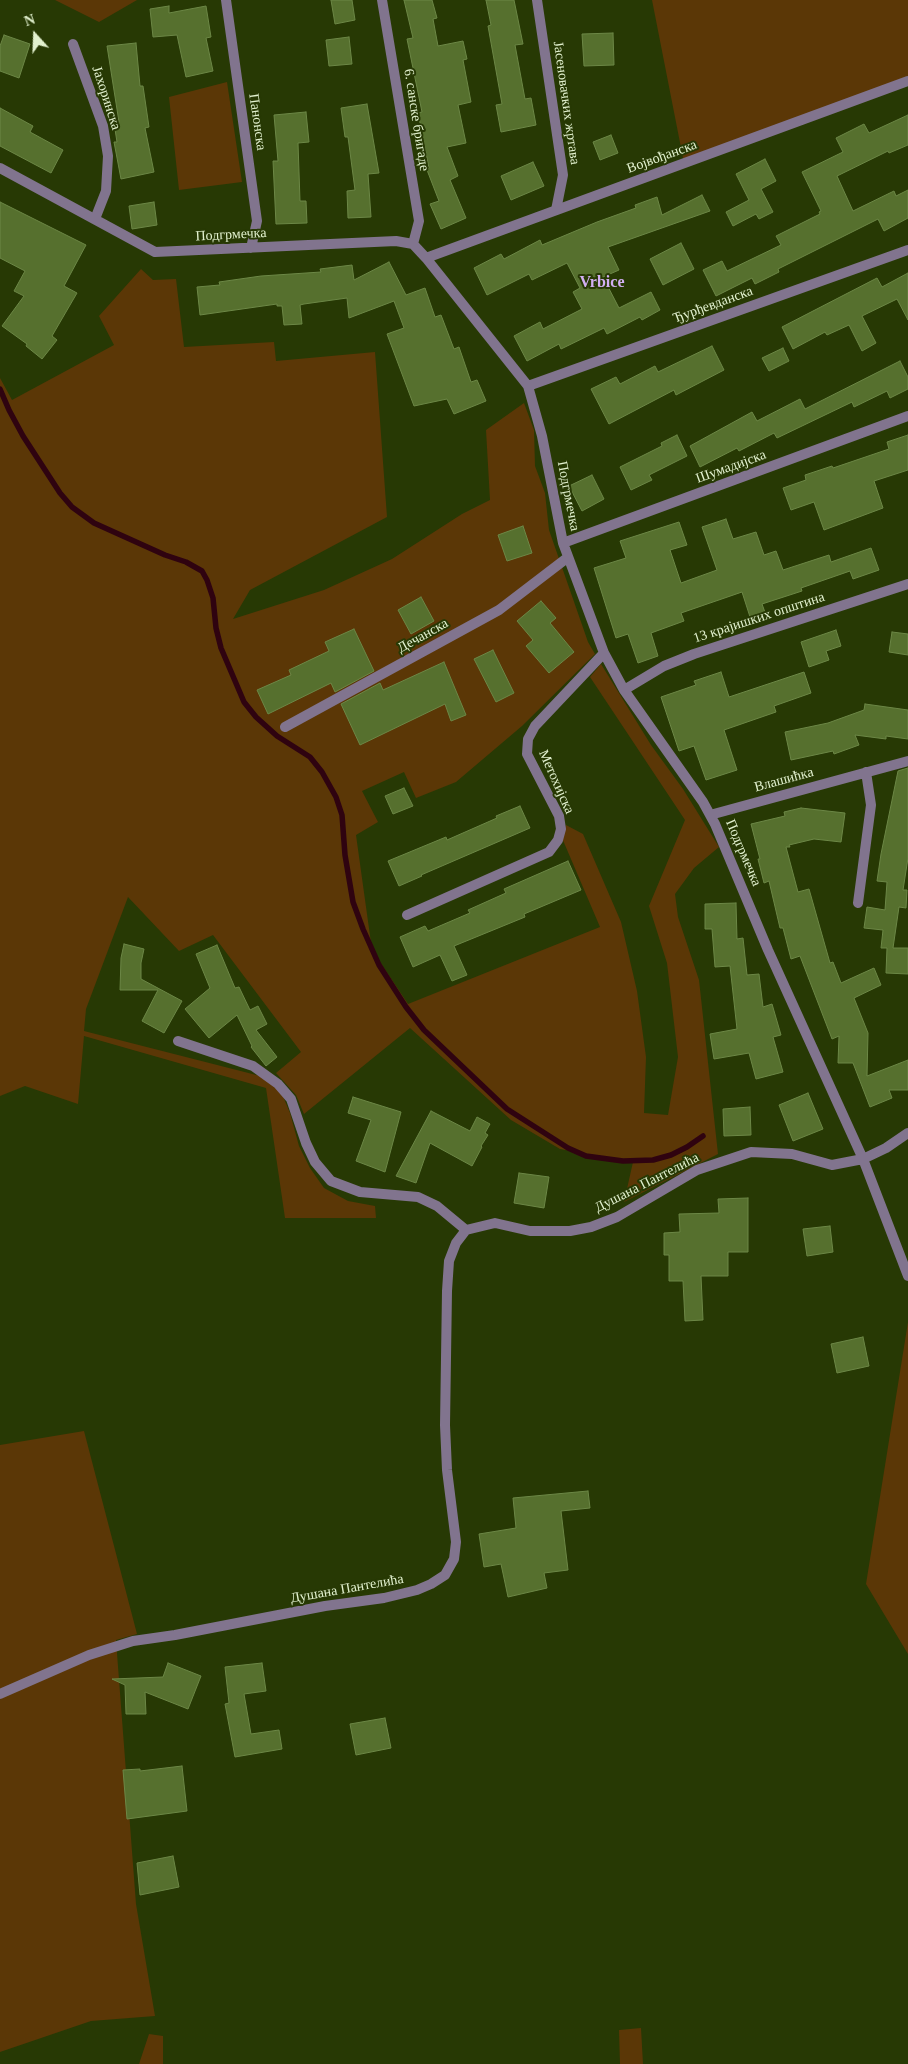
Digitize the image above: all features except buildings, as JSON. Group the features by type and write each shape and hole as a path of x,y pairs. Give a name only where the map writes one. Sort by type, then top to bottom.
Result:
{"street":[{"name":"Панонска","path":"226,0 257,221 251,248"},
{"name":"6. санске бригаде","path":"382,0 419,221 413,244"},
{"name":"Јасеновачких жртава","path":"537,0 563,175 556,210"},
{"name":"Јахоринска","path":"73,44 103,126 108,156 106,191 95,219"},
{"name":"Војвођанска","path":"426,258 908,81"},
{"name":"Подгрмечка","path":"0,168 155,252 396,241 413,244 426,258 528,386 542,436 562,543 604,653 624,690 710,815 768,950 863,1159"},
{"name":"Ђурђевданска","path":"528,386 908,250"},
{"name":"Шумадијска","path":"562,543 908,416"},
{"name":"Дечанска","path":"285,727 499,610 567,558"},
{"name":"13 крајишких општина","path":"624,690 664,666 694,654 908,584"},
{"name":"Метохијска","path":"408,915 550,852 558,840 561,829 559,816 527,754 528,739 535,726 604,653"},
{"name":"Влашићка","path":"710,815 908,761"},
{"path":"858,903 871,805 866,772"},
{"path":"178,1041 253,1066 278,1084 291,1099 306,1144 315,1162 331,1181 360,1192 418,1197 437,1206 466,1230"},
{"name":"Душана Пантелића","path":"0,1694 89,1655 132,1641 175,1635 325,1606 384,1598 417,1590 445,1575 454,1559 456,1542 447,1470 445,1425 447,1291 449,1261 456,1243 466,1230 495,1223 530,1231 570,1231 617,1217 697,1170 751,1152 792,1154 832,1165 863,1159 886,1148 908,1133"},
{"path":"863,1159 908,1276"}],"shaded area":[{"path":"55,0 137,0 99,22"},
{"path":"652,0 908,0 908,78 684,163"},
{"path":"227,82 242,182 179,190 169,97"},
{"path":"141,269 153,280 176,279 184,347 274,342 276,361 375,352 387,517 250,590 233,619 324,590 392,559 462,514 490,500 486,430 524,403 534,430 535,466 545,493 549,530 588,642 595,654 522,726 456,782 416,798 404,772 362,791 378,822 356,835 372,950 408,1004 600,927 562,838 566,825 583,834 621,922 637,991 646,1057 644,1113 668,1115 678,1057 667,963 649,906 685,820 590,677 601,664 651,745 683,789 719,847 694,868 675,894 678,917 699,980 718,1154 624,1202 633,1162 560,1149 511,1120 410,1028 304,1114 296,1095 276,1073 301,1052 213,935 179,951 128,897 86,1009 84,1031 268,1078 282,1094 290,1113 299,1146 310,1168 324,1188 348,1201 375,1206 376,1218 285,1218 266,1088 84,1036 78,1104 25,1086 0,1096 0,378 12,400 114,345 99,316"},
{"path":"908,1322 908,1654 866,1584"},
{"path":"84,1431 137,1634 116,1640 136,1904 155,2016 91,2021 0,2052 0,1445"},
{"path":"641,2028 643,2064 620,2064 619,2030"},
{"path":"149,2034 163,2036 163,2064 139,2064"}],"waterway":[{"path":"0,389 23,436 60,493 72,507 94,523 165,555 186,562 202,571 213,598 216,628 221,648 244,702 256,717 277,736 310,757 322,772 336,797 342,815 345,855 353,902 363,929 379,965 406,1007 424,1030 507,1109 568,1148 586,1156 623,1161 653,1160 671,1155 703,1136"}],"district":[{"name":"Vrbice","path":"602,283"}]}
